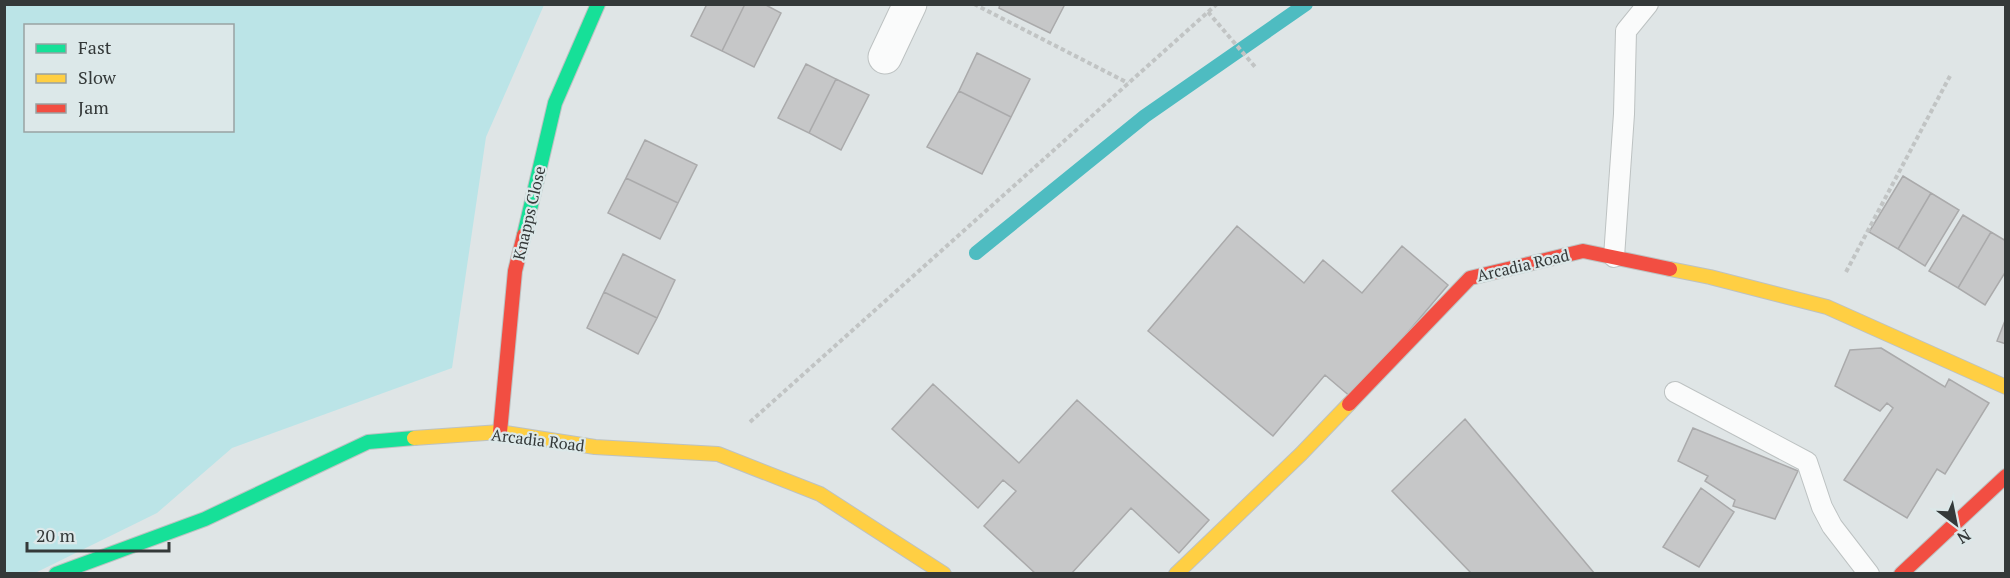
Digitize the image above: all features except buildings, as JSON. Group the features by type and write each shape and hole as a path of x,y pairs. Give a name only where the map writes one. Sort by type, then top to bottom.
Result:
{"street":[{"name":"Knapps Close","path":"500,432 515,271 555,103 598,4"},
{"path":"885,57 910,4"},
{"name":"Arcadia Road","path":"1176,573 1300,454 1470,278 1583,251 1710,277 1827,307 2006,387"},
{"name":"Arcadia Road","path":"56,573 205,519 368,442 500,432 595,447 718,454 820,494 944,573"},
{"path":"1901,573 2006,476"}],"lane":[{"path":"1614,257 1624,114 1626,31 1648,4"},
{"path":"1675,392 1807,462 1822,507 1832,526 1869,573"}],"path":[{"path":"974,4 1128,83"},
{"path":"718,454 756,417 1217,4"},
{"path":"1208,12 1256,68"},
{"path":"1827,307 1950,76"}],"shaded area":[{"path":"4,5 544,5 486,137 452,368 232,448 157,513 35,573 5,573"}],"waterway":[{"path":"976,253 1145,116 1306,4"}],"traffic: fast":[{"path":"524,235 555,103 598,4"},
{"path":"56,574 205,519 368,442 414,438"}],"traffic: slow":[{"path":"1670,269 1827,307 2006,387"},
{"path":"1176,574 1301,454 1349,404"},
{"path":"414,438 500,432 595,447 718,454 820,494 944,574"}],"traffic: jam":[{"path":"500,432 515,271 524,235"},
{"path":"1349,404 1470,278 1583,251 1670,269"},
{"path":"1901,574 2006,476"}]}
